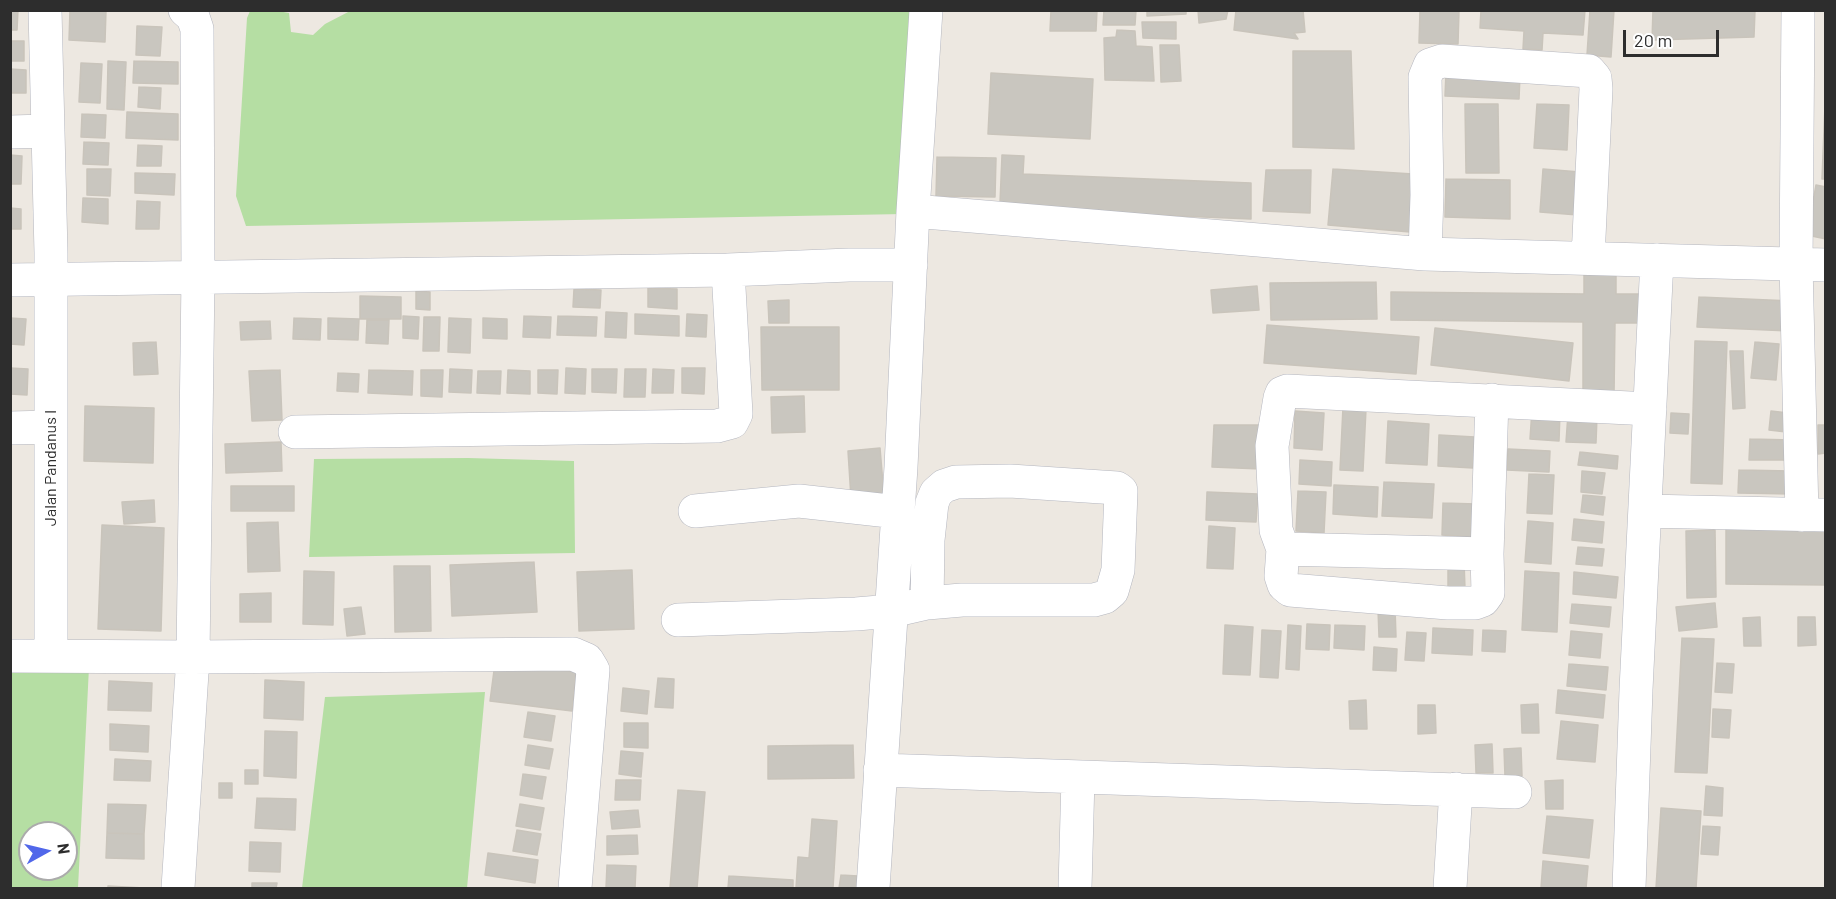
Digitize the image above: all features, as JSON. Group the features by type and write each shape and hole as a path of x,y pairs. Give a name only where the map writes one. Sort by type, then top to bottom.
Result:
{"street":[{"name":"Jalan Pandanus I","path":"45,10 51,279 51,656"},
{"path":"178,888 193,657 198,277 196,29 193,17 186,10"},
{"path":"873,888 898,512 926,10"},
{"path":"1645,511 1814,515 1811,265 1798,10"},
{"path":"1425,254 1427,195 1425,77 1430,65 1442,61 1589,71 1595,78 1596,99 1588,258"},
{"path":"10,132 47,131"},
{"path":"913,211 1425,254 1811,265"},
{"path":"1629,888 1636,690 1657,260"},
{"path":"10,280 728,270 911,265"},
{"path":"295,432 717,426 732,423 736,414 728,270"},
{"path":"1492,400 1488,593 1483,600 1475,603 1448,603 1290,590 1284,585 1281,576 1282,549 1276,530 1272,446 1282,393 1287,391 1492,400 1650,409"},
{"path":"10,428 51,427"},
{"path":"678,620 856,614 963,600 1094,600 1105,597 1112,591 1118,570 1122,491 1117,488 1010,481 957,482 944,486 936,493 932,503 928,540 927,603"},
{"path":"695,511 799,501 898,512"},
{"path":"1282,549 1488,554"},
{"path":"10,656 573,654 587,660 593,670 575,888"},
{"path":"880,770 1515,792"},
{"path":"1074,888 1078,778"},
{"path":"1450,888 1456,789"}],"green space":[{"path":"352,10 912,11 904,214 246,226 236,196 247,18 250,11 289,13 291,32 313,35 325,24"},
{"path":"468,458 574,461 575,553 309,557 314,459"},
{"path":"89,667 78,888 11,888 10,668"},
{"path":"485,692 467,888 302,888 325,697"}],"building":[{"path":"10,10 18,10 17,30 10,30"},
{"path":"70,10 106,10 105,42 69,40"},
{"path":"1051,10 1097,10 1096,31 1050,31"},
{"path":"1104,10 1136,10 1135,25 1103,25"},
{"path":"1147,10 1186,10 1186,14 1147,16"},
{"path":"1198,10 1228,10 1226,19 1199,23"},
{"path":"1236,10 1303,10 1305,32 1294,33 1298,39 1234,30"},
{"path":"1420,10 1459,10 1458,44 1419,43"},
{"path":"1481,10 1585,10 1583,35 1543,33 1542,50 1523,49 1524,31 1480,28"},
{"path":"1590,10 1614,10 1611,57 1587,55"},
{"path":"1653,10 1755,10 1754,37 1652,40"},
{"path":"1142,22 1176,22 1176,39 1143,38"},
{"path":"137,26 162,27 160,56 136,55"},
{"path":"1117,30 1135,31 1136,46 1152,47 1154,81 1105,80 1104,38 1116,37"},
{"path":"10,41 24,41 24,61 10,61"},
{"path":"1160,45 1179,45 1181,81 1161,82"},
{"path":"1293,51 1351,51 1354,149 1293,147"},
{"path":"108,61 126,62 124,110 107,109"},
{"path":"134,61 178,62 178,84 133,83"},
{"path":"81,63 102,64 100,103 79,102"},
{"path":"10,69 26,70 26,93 10,93"},
{"path":"1446,72 1520,75 1519,99 1445,96"},
{"path":"991,73 1093,79 1090,139 988,134"},
{"path":"1826,81 1826,179 1822,179"},
{"path":"139,87 161,88 160,109 138,107"},
{"path":"1465,104 1498,104 1499,173 1466,173"},
{"path":"1537,104 1569,105 1567,150 1534,148"},
{"path":"127,112 178,114 178,140 126,138"},
{"path":"82,114 106,115 105,138 81,137"},
{"path":"84,142 109,143 108,165 83,164"},
{"path":"138,145 162,146 161,166 137,166"},
{"path":"10,155 22,156 21,184 10,184"},
{"path":"1002,155 1024,156 1023,174 1251,183 1251,219 1016,209 1016,203 1000,203"},
{"path":"937,157 996,158 995,197 936,196"},
{"path":"87,169 111,169 110,196 87,195"},
{"path":"1333,169 1413,174 1410,232 1328,225"},
{"path":"1543,169 1580,172 1578,215 1540,212"},
{"path":"1266,170 1311,170 1310,213 1263,211"},
{"path":"135,173 175,174 174,195 135,193"},
{"path":"1446,179 1510,180 1510,219 1445,217"},
{"path":"1816,185 1826,187 1826,239 1807,235"},
{"path":"83,198 108,199 108,224 82,222"},
{"path":"137,201 160,202 159,229 136,229"},
{"path":"10,208 21,209 21,229 10,229"},
{"path":"1584,274 1616,275 1616,294 1639,294 1638,323 1615,323 1614,396 1583,396 1583,322 1391,320 1391,292 1584,294"},
{"path":"1376,282 1377,319 1271,320 1270,283"},
{"path":"1257,286 1259,310 1213,313 1211,290"},
{"path":"648,288 677,289 677,309 648,307"},
{"path":"574,289 601,290 600,308 573,307"},
{"path":"416,291 430,292 430,310 416,309"},
{"path":"360,296 401,297 401,319 360,319"},
{"path":"1699,297 1792,301 1790,331 1697,327"},
{"path":"789,300 789,323 769,323 768,301"},
{"path":"606,312 627,313 626,338 605,337"},
{"path":"635,314 679,316 679,336 635,334"},
{"path":"687,314 707,315 706,337 686,336"},
{"path":"403,316 419,317 418,339 403,338"},
{"path":"524,316 551,317 550,338 523,337"},
{"path":"558,316 597,317 596,336 557,335"},
{"path":"424,317 440,317 439,351 423,351"},
{"path":"10,318 26,319 24,345 10,344"},
{"path":"294,318 321,319 320,340 293,339"},
{"path":"328,318 359,319 358,340 328,339"},
{"path":"449,318 471,319 470,353 448,352"},
{"path":"483,318 507,319 507,339 483,338"},
{"path":"367,320 389,320 388,344 366,343"},
{"path":"270,321 271,339 241,340 240,322"},
{"path":"1267,325 1419,337 1416,374 1264,363"},
{"path":"761,327 839,327 839,390 762,390"},
{"path":"1435,328 1573,343 1569,381 1431,365"},
{"path":"1695,341 1727,342 1722,484 1691,483"},
{"path":"156,342 158,374 134,375 133,343"},
{"path":"1755,342 1779,344 1776,380 1751,378"},
{"path":"1730,351 1743,351 1745,408 1733,409"},
{"path":"10,368 28,369 27,395 10,394"},
{"path":"566,368 586,369 585,394 565,393"},
{"path":"682,368 705,368 704,394 682,393"},
{"path":"450,369 472,370 471,393 449,392"},
{"path":"592,369 617,369 616,393 592,392"},
{"path":"625,369 646,369 645,397 624,397"},
{"path":"653,369 674,370 673,393 652,393"},
{"path":"280,370 282,420 252,421 249,371"},
{"path":"369,370 413,371 412,395 368,393"},
{"path":"421,370 443,370 442,397 421,396"},
{"path":"508,370 530,371 530,394 507,393"},
{"path":"538,370 558,370 557,394 538,393"},
{"path":"478,371 501,371 500,394 477,393"},
{"path":"338,373 359,374 358,392 337,391"},
{"path":"804,396 805,432 772,433 771,397"},
{"path":"85,406 154,408 153,463 84,461"},
{"path":"1343,407 1366,409 1363,471 1340,470"},
{"path":"1532,410 1560,412 1559,441 1530,439"},
{"path":"1295,411 1324,413 1322,450 1294,448"},
{"path":"1771,411 1797,414 1795,433 1769,430"},
{"path":"1671,413 1689,414 1688,434 1670,433"},
{"path":"1568,414 1597,416 1596,443 1566,442"},
{"path":"1388,421 1429,424 1427,465 1386,463"},
{"path":"1214,425 1263,425 1261,469 1212,467"},
{"path":"1818,425 1826,425 1826,453 1818,454"},
{"path":"1439,435 1475,437 1473,468 1438,466"},
{"path":"1750,439 1793,440 1793,460 1749,460"},
{"path":"281,442 282,471 226,473 225,444"},
{"path":"880,448 884,496 851,498 848,451"},
{"path":"1508,449 1550,451 1549,472 1507,470"},
{"path":"1580,452 1618,456 1617,469 1578,465"},
{"path":"1300,460 1332,462 1331,486 1299,484"},
{"path":"1739,470 1791,471 1791,494 1738,493"},
{"path":"1582,471 1605,473 1602,494 1581,492"},
{"path":"1529,474 1554,475 1552,514 1527,513"},
{"path":"1384,482 1434,484 1432,518 1382,516"},
{"path":"1334,485 1378,487 1377,517 1333,514"},
{"path":"231,486 294,486 294,511 231,511"},
{"path":"1298,491 1326,492 1324,533 1296,531"},
{"path":"1207,492 1258,494 1256,522 1206,520"},
{"path":"1583,495 1605,497 1603,515 1581,512"},
{"path":"154,500 155,522 124,524 122,502"},
{"path":"1443,503 1476,504 1474,537 1442,535"},
{"path":"1574,519 1604,522 1602,543 1572,540"},
{"path":"1528,521 1553,523 1551,564 1525,562"},
{"path":"278,522 280,571 248,572 247,523"},
{"path":"102,525 164,528 161,631 98,629"},
{"path":"1209,526 1235,528 1233,569 1207,568"},
{"path":"1726,528 1826,529 1826,585 1726,584"},
{"path":"1715,530 1716,597 1687,598 1686,531"},
{"path":"1578,547 1604,549 1602,566 1576,564"},
{"path":"1464,561 1465,589 1448,590 1448,562"},
{"path":"534,562 537,612 452,616 450,565"},
{"path":"394,566 430,566 431,631 395,632"},
{"path":"632,570 634,629 579,631 577,572"},
{"path":"304,571 334,572 333,625 303,624"},
{"path":"1525,571 1559,573 1557,632 1522,630"},
{"path":"1574,572 1618,577 1616,598 1573,594"},
{"path":"271,593 271,622 240,622 240,594"},
{"path":"1715,603 1717,627 1679,631 1676,607"},
{"path":"1572,604 1611,607 1609,627 1570,623"},
{"path":"361,607 365,634 347,636 344,609"},
{"path":"1395,608 1396,637 1379,637 1378,609"},
{"path":"1760,617 1761,646 1744,646 1743,618"},
{"path":"1798,617 1815,617 1816,645 1798,646"},
{"path":"1307,624 1330,625 1329,650 1306,649"},
{"path":"1225,625 1253,627 1250,675 1223,674"},
{"path":"1288,625 1301,626 1299,670 1286,669"},
{"path":"1335,625 1365,626 1364,650 1334,648"},
{"path":"1433,628 1473,630 1472,655 1432,653"},
{"path":"1262,630 1281,631 1278,678 1260,677"},
{"path":"1483,630 1506,631 1505,652 1482,651"},
{"path":"1571,631 1602,634 1600,658 1569,655"},
{"path":"1407,632 1426,633 1424,661 1405,660"},
{"path":"1682,638 1714,639 1707,773 1675,772"},
{"path":"1374,647 1397,649 1396,671 1373,670"},
{"path":"495,663 576,672 572,711 490,701"},
{"path":"1717,663 1734,664 1732,693 1715,692"},
{"path":"1569,664 1608,667 1606,690 1567,686"},
{"path":"658,678 674,679 673,708 655,707"},
{"path":"265,680 304,682 303,720 264,718"},
{"path":"109,681 152,683 151,711 108,710"},
{"path":"623,688 649,691 647,714 621,711"},
{"path":"1558,690 1605,695 1603,718 1556,713"},
{"path":"1366,700 1367,729 1350,729 1349,701"},
{"path":"1538,704 1539,733 1522,733 1521,705"},
{"path":"1418,705 1435,705 1436,733 1418,734"},
{"path":"1713,709 1731,710 1729,738 1712,737"},
{"path":"528,712 555,716 551,741 524,737"},
{"path":"1561,721 1598,725 1595,762 1557,759"},
{"path":"624,723 648,723 648,748 624,747"},
{"path":"110,724 149,726 148,752 110,750"},
{"path":"265,731 297,732 296,778 264,776"},
{"path":"1492,744 1493,773 1476,773 1475,745"},
{"path":"528,745 553,749 549,769 525,765"},
{"path":"853,745 854,778 768,779 768,746"},
{"path":"1521,748 1522,776 1505,777 1504,749"},
{"path":"621,751 643,753 641,777 619,774"},
{"path":"115,759 151,761 150,781 114,780"},
{"path":"245,770 258,770 258,784 245,784"},
{"path":"523,774 546,777 542,799 520,795"},
{"path":"616,780 641,780 640,800 615,800"},
{"path":"1563,780 1563,809 1546,809 1545,781"},
{"path":"219,783 232,783 232,798 219,798"},
{"path":"1706,786 1723,788 1722,816 1704,815"},
{"path":"678,790 705,792 697,888 670,888"},
{"path":"257,798 296,799 295,830 255,828"},
{"path":"108,804 146,805 144,834 107,833"},
{"path":"520,804 544,808 540,830 516,826"},
{"path":"1661,808 1701,811 1696,888 1656,888"},
{"path":"638,810 640,827 612,829 610,812"},
{"path":"1547,816 1593,820 1589,858 1543,853"},
{"path":"812,819 837,821 833,888 796,888 798,857 809,858"},
{"path":"1703,826 1720,827 1718,855 1701,854"},
{"path":"517,830 541,834 537,855 513,851"},
{"path":"107,833 144,834 144,859 106,858"},
{"path":"637,835 638,854 607,855 607,836"},
{"path":"250,842 281,843 280,872 249,871"},
{"path":"488,853 538,860 535,883 485,875"},
{"path":"1543,861 1588,866 1586,888 1541,888"},
{"path":"607,865 636,866 635,888 606,888"},
{"path":"841,875 858,876 857,888 839,888"},
{"path":"729,876 793,880 793,888 728,888"},
{"path":"252,883 277,883 276,888 252,888"},
{"path":"108,886 144,888 108,888"}]}
